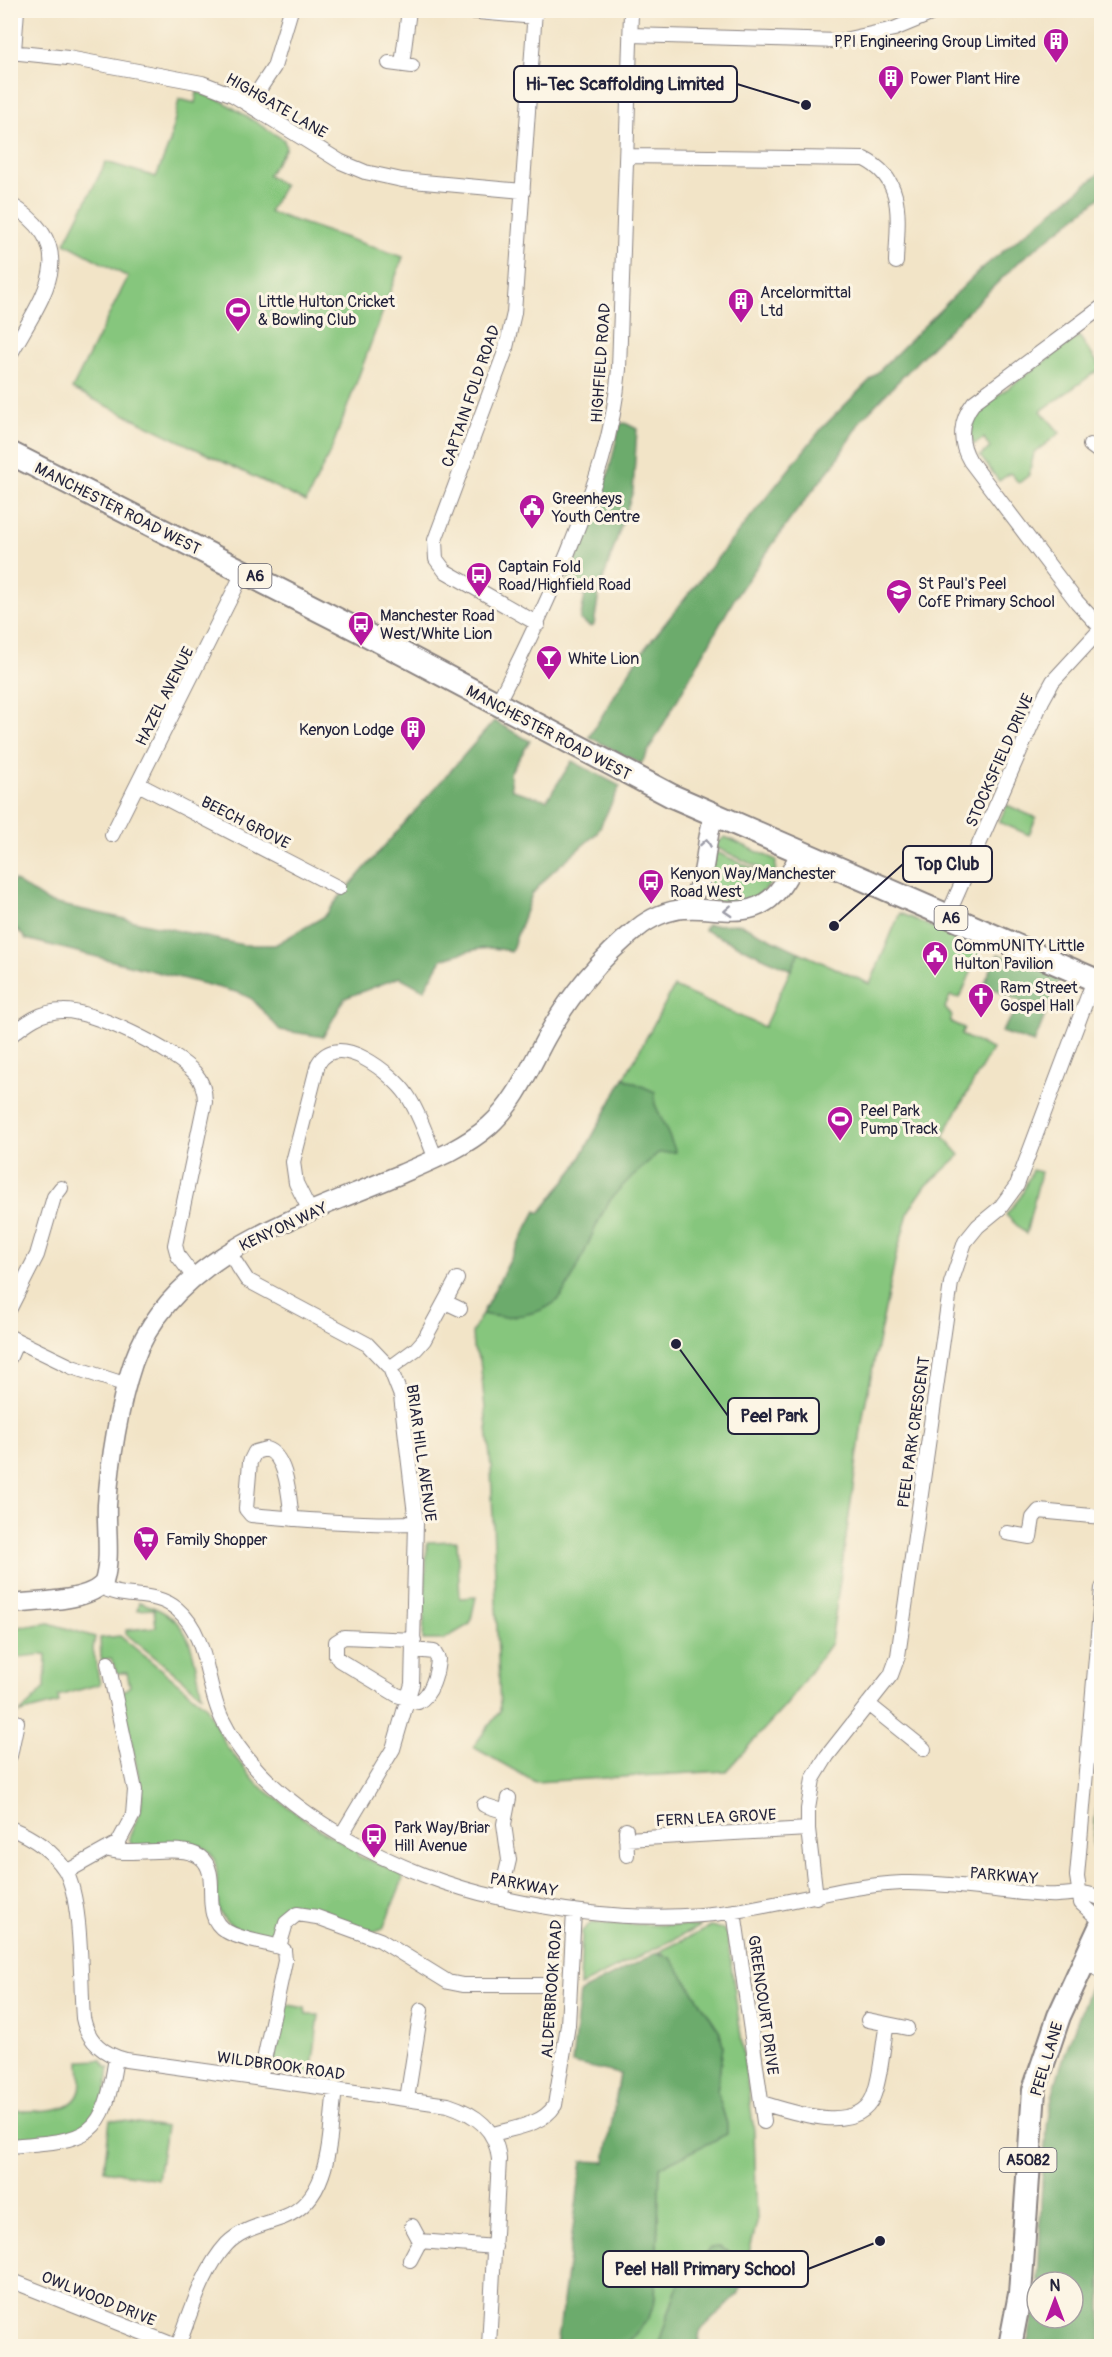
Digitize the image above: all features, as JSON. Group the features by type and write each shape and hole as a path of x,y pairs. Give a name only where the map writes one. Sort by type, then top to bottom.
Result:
{"main road":[{"name":"MANCHESTER ROAD WEST","path":"10,453 244,571 621,771 800,853 1098,981"},
{"name":"PEEL LANE","path":"1010,2346 1020,2294 1034,2090 1050,2039 1092,1966 1101,1922"}],"street":[{"path":"12,52 17,10"},
{"path":"249,105 274,67 291,10"},
{"path":"401,64 409,10"},
{"path":"455,10 535,14"},
{"path":"630,36 839,41 894,28 940,10"},
{"name":"HIGHFIELD ROAD","path":"496,705 538,624 597,479 612,427 619,369 631,13"},
{"name":"CAPTAIN FOLD ROAD","path":"535,14 516,298 510,332 435,540 434,552 440,566 452,576 538,624"},
{"name":"HIGHGATE LANE","path":"12,52 68,58 202,83 249,105 341,162 365,172 402,180 523,191"},
{"path":"627,156 864,159 880,167 893,188 897,205 896,262"},
{"path":"10,204 32,218 45,232 52,261 44,291 10,356"},
{"path":"1101,308 974,402 965,417 962,434 970,461 1077,602 1101,629"},
{"path":"1090,445 1101,454"},
{"name":"HAZEL AVENUE","path":"112,835 244,571"},
{"name":"STOCKSFIELD DRIVE","path":"947,917 1042,701 1053,681 1101,629"},
{"name":"BEECH GROVE","path":"138,784 339,888"},
{"path":"684,909 700,886 707,835 714,815"},
{"name":"KENYON WAY","path":"101,1587 106,1570 109,1490 127,1385 133,1362 151,1327 172,1297 193,1276 228,1251 436,1159 480,1133 509,1104 563,1010 623,940 651,919 684,909 741,910 762,904 772,897 785,881 800,853"},
{"name":"PEEL PARK CRESCENT","path":"816,1897 808,1829 813,1779 823,1761 891,1675 898,1656 951,1283 957,1261 965,1242 978,1226 1000,1208 1017,1185 1098,981"},
{"path":"12,1030 41,1015 71,1011 140,1043 194,1072 205,1095 175,1245 178,1256 193,1276"},
{"path":"311,1213 296,1183 293,1162 318,1064 322,1057 331,1051 347,1051 394,1079 409,1097 436,1159"},
{"path":"10,1308 33,1264 54,1197 61,1188"},
{"name":"BRIAR HILL AVENUE","path":"228,1251 247,1280 367,1344 390,1368 401,1396 416,1523 414,1645 409,1700 393,1749 342,1834"},
{"path":"390,1368 416,1349 457,1279"},
{"path":"445,1302 460,1309"},
{"path":"10,1357 14,1339 72,1367 127,1385"},
{"path":"292,1519 282,1466 277,1456 266,1449 255,1452 250,1462 247,1513 292,1519 416,1523"},
{"path":"1007,1533 1030,1537 1033,1518 1039,1510 1101,1517"},
{"path":"10,1604 84,1595 101,1587"},
{"name":"PARKWAY","path":"101,1587 116,1594 139,1594 161,1599 184,1616 199,1639 213,1701 238,1747 255,1768 277,1788 342,1834 410,1868 446,1882 500,1898 574,1911 653,1917 734,1911 900,1883 1054,1896 1079,1891"},
{"name":"PEEL LANE","path":"1101,1588 1077,1867 1080,1903 1101,1922"},
{"path":"344,1636 414,1645 437,1654 437,1674 423,1698 418,1701 409,1700 339,1660 335,1650 336,1642 344,1636"},
{"path":"66,1872 110,1850 118,1843 130,1824 135,1797 118,1682 108,1663"},
{"path":"868,1704 924,1749"},
{"path":"10,1756 18,1722"},
{"path":"484,1805 507,1805 504,1824 509,1860 500,1898"},
{"name":"WILDBROOK ROAD","path":"10,1828 39,1843 52,1854 66,1872 75,1903 84,2026 98,2048 116,2057 448,2105 465,2110 492,2134"},
{"name":"FERN LEA GROVE","path":"627,1855 626,1834 808,1829"},
{"path":"110,1850 129,1853 184,1851 201,1857 209,1870 212,1909 218,1925 232,1934 284,1950 285,1961 260,2079"},
{"path":"1079,1891 1101,1899"},
{"name":"ALDERBROOK ROAD","path":"492,2134 542,2119 550,2114 555,2105 568,2025 574,1911"},
{"name":"GREENCOURT DRIVE","path":"734,1911 764,2122"},
{"path":"279,1947 290,1917 305,1914 395,1947 448,1982 463,1985 546,1985"},
{"path":"523,1971 523,1985"},
{"path":"408,2099 411,2028 421,2010"},
{"path":"868,2020 907,2028"},
{"path":"762,2103 826,2117 842,2119 856,2115 872,2098 886,2024"},
{"path":"10,2146 72,2140 90,2129 105,2110 109,2100 116,2057"},
{"path":"177,2346 210,2268 227,2245 258,2224 298,2210 314,2194 323,2174 335,2089"},
{"path":"489,2346 499,2171 498,2148 492,2134"},
{"path":"412,2226 420,2241"},
{"path":"420,2241 495,2247"},
{"path":"410,2260 420,2241"},
{"name":"OWLWOOD DRIVE","path":"10,2280 177,2346"}],"green space":[{"name":"Little Hulton Cricket & Bowling Club","path":"197,92 224,102 284,140 286,148 268,175 284,186 269,212 403,257 332,448 306,502 72,389 128,277 65,243 106,162 156,177 170,142 179,99 195,103"},
{"path":"1101,172 1101,197 1023,258 932,346 861,420 836,461 792,517 736,596 641,764 589,737 638,657 822,428 981,269"},
{"path":"1079,336 1101,368 1041,411 1060,433 1034,453 1029,475 1019,483 1010,473 999,481 980,456 990,448 984,438 973,445 971,430 975,416 981,408"},
{"path":"625,423 637,429 633,491 599,592 594,625 591,627 580,620 585,596 565,587 609,472 620,424"},
{"path":"494,721 530,741 510,773 512,790 547,800 572,761 620,786 597,833 552,872 532,894 511,952 485,948 442,959 424,990 400,977 345,998 323,1037 280,1030 252,999 240,993 26,939 11,923 11,886 14,880 48,902 243,945 275,945 325,916"},
{"path":"1007,805 1036,818 1029,835 999,822"},
{"path":"725,837 776,860 775,875 713,846"},
{"path":"712,850 774,878 762,893 748,900 731,902 712,900 709,885"},
{"path":"900,913 979,948 980,951 960,998 950,996 945,1008 952,1016 950,1022 964,1028 961,1035 992,1049 943,1136 960,1155 925,1187 909,1210 896,1256 864,1410 831,1643 787,1704 726,1771 535,1782 473,1747 500,1711 491,1467 480,1360 473,1348 472,1333 536,1211 540,1213 575,1168 674,987 764,1027 799,952 870,984"},
{"path":"740,924 799,952 791,970 704,930 707,925"},
{"path":"998,954 1060,978 1034,1043 1001,1032 1022,1002 984,984"},
{"path":"624,1078 655,1092 655,1104 676,1152 658,1153 614,1195 602,1214 574,1275 560,1297 553,1303 544,1309 524,1315 502,1317 482,1314 536,1211 540,1213 575,1168"},
{"path":"1032,1170 1041,1172 1026,1234 1006,1215 1021,1196"},
{"path":"457,1541 460,1598 476,1597 470,1624 443,1640 423,1640 427,1542"},
{"path":"139,1602 170,1616 187,1636 202,1695 126,1634 126,1630 156,1627 154,1609 137,1610"},
{"path":"49,1623 95,1637 93,1649 100,1684 58,1696 59,1703 20,1713 45,1688 46,1654 11,1658 11,1628"},
{"path":"120,1636 206,1706 227,1747 257,1784 317,1828 356,1850 358,1856 400,1872 403,1879 383,1929 375,1932 299,1907 284,1915 272,1936 245,1931 230,1924 222,1915 218,1904 216,1869 213,1858 206,1849 190,1843 132,1846 129,1838 141,1809 142,1793 121,1693 130,1686 127,1673 117,1673 111,1658 101,1660 100,1638"},
{"path":"1100,1768 1102,1769 1101,1848 1093,1846"},
{"path":"591,1923 701,1926 580,1986 582,1931"},
{"path":"710,1927 723,1929 727,1935 754,2131 757,2222 747,2261 719,2247 679,2282 658,2346 625,2346 649,2318 655,2299 660,2167 727,2124 717,2092 723,2045 719,2030 663,1953 656,1953"},
{"path":"656,1953 671,1958 719,2030 723,2045 717,2092 727,2124 727,2134 660,2167 655,2299 649,2318 625,2346 557,2346 582,2161 605,2162 620,2074 572,2063 580,1992"},
{"path":"1092,1982 1102,1982 1101,2346 1027,2346 1030,2330 1085,2330 1085,2270 1039,2270 1047,2130 1053,2092 1068,2044"},
{"path":"283,2004 305,2008 306,2015 319,2015 311,2076 277,2071 273,2066"},
{"path":"101,2060 109,2068 104,2101 85,2125 62,2135 11,2141 11,2111 51,2110 70,2104 80,2090 80,2061"},
{"path":"110,2119 166,2127 158,2179 104,2170"},
{"path":"719,2247 747,2261 739,2293 700,2331 698,2346 658,2346 679,2282 710,2248"}],"place":[{"name":"PPI Engineering Group Limited","path":"1056,64"},
{"name":"Power Plant Hire","path":"891,101"},
{"name":"Hi-Tec Scaffolding Limited","path":"806,105"},
{"name":"Arcelormittal Ltd","path":"741,324"},
{"name":"Little Hulton Cricket & Bowling Club","path":"238,333"},
{"name":"Greenheys Youth Centre","path":"532,530"},
{"name":"Captain Fold Road/Highfield Road","path":"479,598"},
{"name":"St Paul's Peel CofE Primary School","path":"899,615"},
{"name":"Manchester Road West/White Lion","path":"361,647"},
{"name":"White Lion","path":"549,681"},
{"name":"Kenyon Lodge","path":"413,752"},
{"name":"Kenyon Way/Manchester Road West","path":"651,905"},
{"name":"Top Club","path":"834,926"},
{"name":"CommUNITY Little Hulton Pavilion","path":"935,977"},
{"name":"Ram Street Gospel Hall","path":"981,1019"},
{"name":"Peel Park Pump Track","path":"840,1142"},
{"name":"Peel Park","path":"676,1344"},
{"name":"Family Shopper","path":"146,1562"},
{"name":"Park Way/Briar Hill Avenue","path":"374,1859"},
{"name":"Peel Hall Primary School","path":"880,2241"}]}
